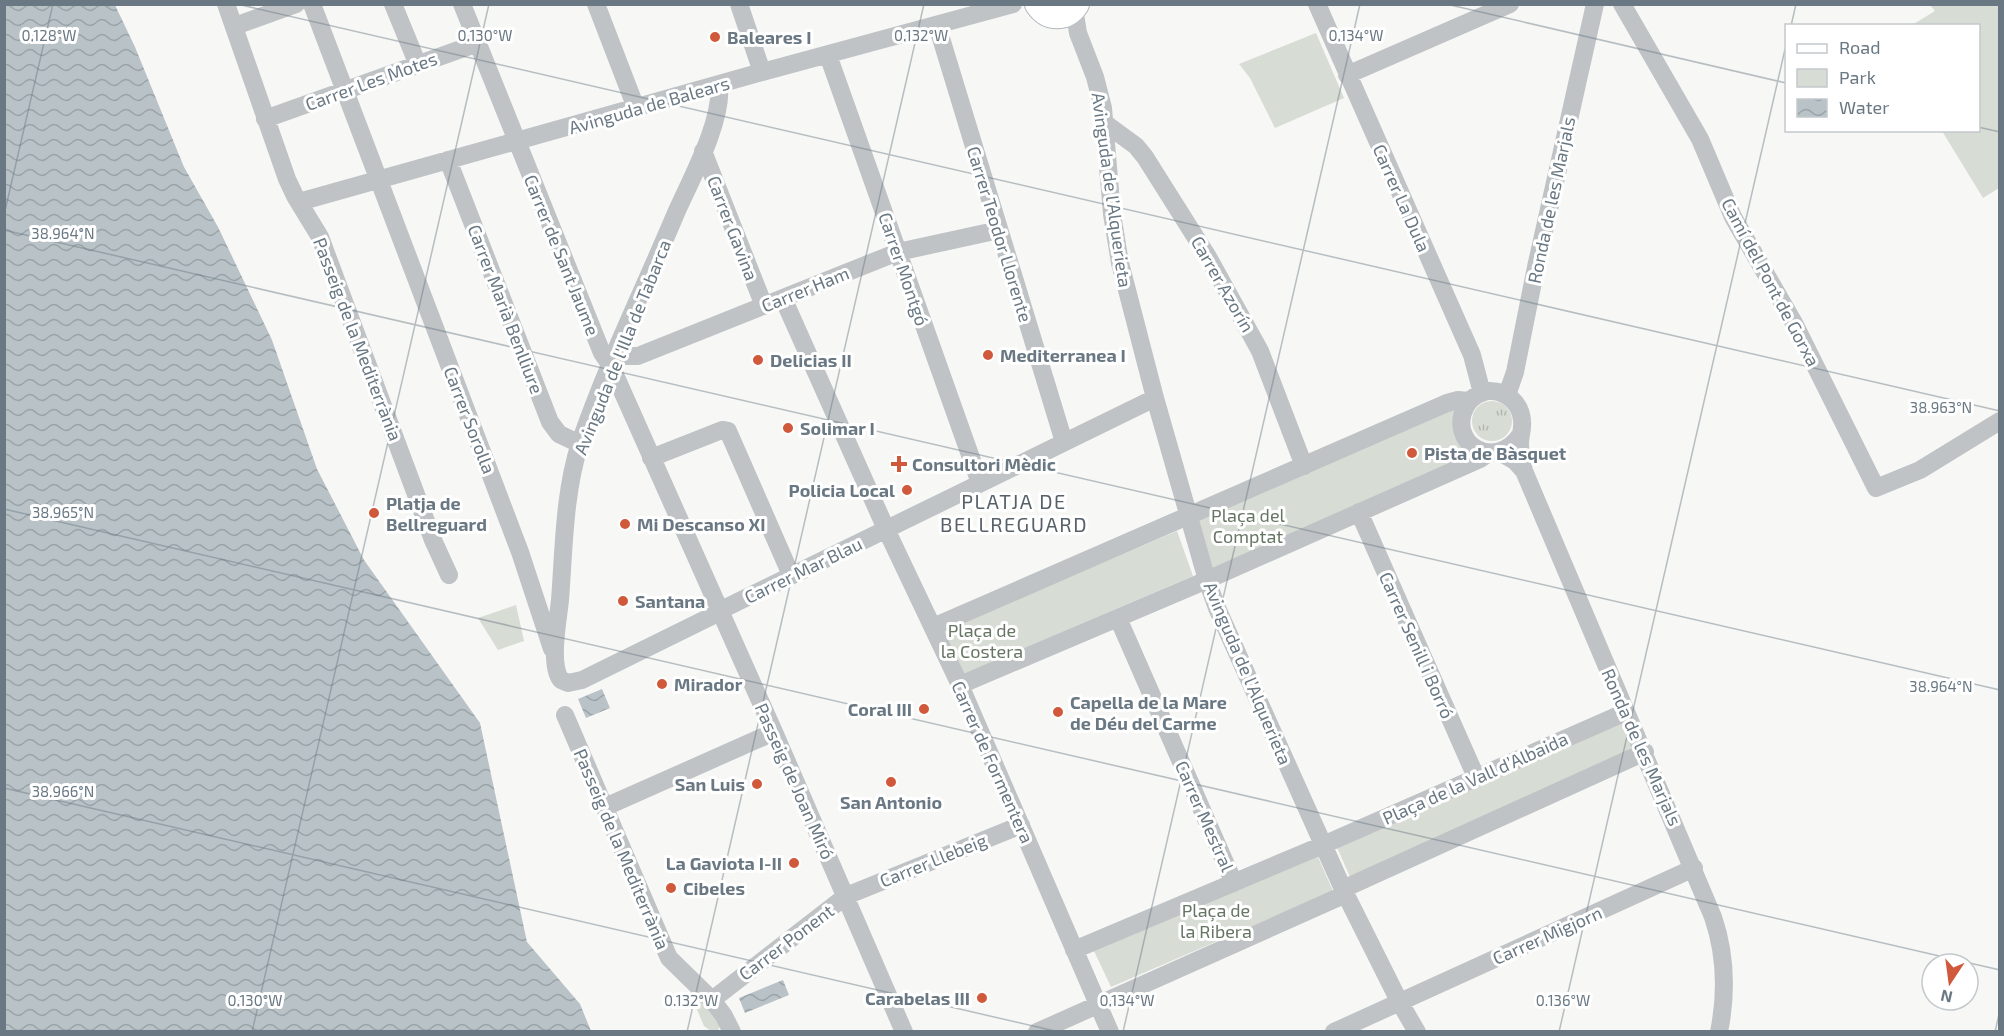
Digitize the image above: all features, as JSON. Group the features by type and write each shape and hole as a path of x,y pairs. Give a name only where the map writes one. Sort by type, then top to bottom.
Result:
{"street":[{"name":"Passeig de la Mediterrània","path":"226,4 287,179 320,237 433,540 449,575"},
{"path":"235,26 296,4"},
{"name":"Carrer Sorolla","path":"312,4 520,552 555,660"},
{"path":"393,4 418,65"},
{"name":"Carrer de Sant Jaume","path":"462,4 602,353 613,361"},
{"path":"596,4 636,108"},
{"path":"739,4 762,72"},
{"name":"Carrer La Dula","path":"1317,4 1467,344 1476,368 1476,397"},
{"path":"1347,75 1510,4"},
{"name":"Ronda de les Marjals","path":"1507,395 1515,372 1595,4"},
{"name":"Camí del Pont de Gorxa","path":"1622,4 1700,138 1733,217 1794,323 1876,488 1920,470 2000,421"},
{"name":"Avinguda de Balears","path":"299,202 1006,6 1056,8"},
{"name":"Avinguda de l’Alquerieta","path":"1056,8 1083,50 1095,77 1106,124 1112,214 1118,252 1155,398 1207,580 1217,608 1323,845 1399,1002 1417,1032"},
{"name":"Carrer Teodor Llorente","path":"937,25 1064,442"},
{"name":"Carrer Les Motes","path":"265,119 478,43"},
{"name":"Carrer Montgó","path":"828,54 980,483"},
{"name":"Avinguda de l'Illa de Tabarca","path":"555,660 571,475 580,444 613,361 703,151 718,111 719,85"},
{"name":"Carrer Azorín","path":"1106,124 1136,146 1145,157 1208,257 1263,355 1304,466"},
{"name":"Carrer Gavina","path":"703,151 764,306"},
{"name":"Carrer Marià Benlliure","path":"448,160 550,422 559,434 580,444"},
{"name":"Carrer Ham","path":"613,361 638,356 898,252 999,230"},
{"name":"Carrer de Formentera","path":"783,298 886,529 960,685 1110,1032"},
{"name":"Passeig de Joan Miró","path":"613,361 651,458 774,732 904,1032"},
{"path":"933,627 1452,402 1498,392 1507,395 1515,402 1522,414 1521,459 1524,471"},
{"path":"1476,397 1462,413 1464,436 1479,450 1494,452 1515,461 1524,471"},
{"name":"Carrer Mar Blau","path":"555,660 559,678 568,683 582,680 791,575 1155,398"},
{"path":"651,458 722,430 728,431 791,575"},
{"path":"960,685 1207,580 1480,459 1515,443 1521,434"},
{"name":"Ronda de les Marjals","path":"1524,471 1713,917 1722,949 1724,994 1719,1032"},
{"name":"Carrer Senill i Borró","path":"1359,512 1476,777"},
{"name":"Carrer Mestral","path":"1118,618 1234,883"},
{"name":"Plaça de la Vall d’Albaida","path":"1323,845 1626,711"},
{"name":"Passeig de la Mediterrània","path":"565,716 613,803 669,958 712,1000 732,1032"},
{"path":"613,803 774,732"},
{"path":"1037,1032 1645,752"},
{"name":"Carrer Llebeig","path":"846,896 1021,825"},
{"path":"1074,951 1323,845"},
{"name":"Carrer Migjorn","path":"1334,1032 1694,868"},
{"name":"Carrer Ponent","path":"712,1000 846,896"}],"green space":[{"path":"1930,5 1999,5 1999,188 1983,198 1943,132 1980,132 1980,24 1914,24 1935,11"},
{"path":"1316,33 1344,98 1275,128 1250,78 1239,64"},
{"path":"1492,401 1500,402 1506,407 1511,413 1511,429 1506,435 1500,440 1492,441 1484,440 1478,435 1473,429 1472,421 1473,413 1478,407 1484,402"},
{"name":"Plaça del Comptat","path":"1457,407 1474,454 1213,568 1198,520"},
{"name":"Plaça de la Costera","path":"1177,531 1193,576 964,674 944,630"},
{"path":"516,605 524,641 498,650 478,618"},
{"path":"1620,718 1634,751 1350,877 1336,845"},
{"name":"Plaça de la Ribera","path":"1317,855 1333,891 1111,987 1094,951"},
{"path":"692,989 721,1025 718,1030 711,1031 704,1026 690,993"}],"water":[{"path":"5,4 115,5 135,47 184,167 218,227 272,340 317,469 364,560 480,723 527,942 580,1004 591,1031 5,1031"},
{"path":"602,689 610,708 586,718 578,699"},
{"path":"783,980 789,995 745,1013 739,998"}],"place":[{"name":"Baleares I","path":"715,37"},
{"name":"Mediterranea I","path":"988,355"},
{"name":"Delicias II","path":"758,360"},
{"name":"Solimar I","path":"788,428"},
{"name":"Pista de Bàsquet","path":"1412,453"},
{"name":"Consultori Mèdic","path":"899,464"},
{"name":"Policia Local","path":"907,490"},
{"name":"Platja de Bellreguard","path":"374,513"},
{"name":"Mi Descanso XI","path":"625,524"},
{"name":"Santana","path":"623,601"},
{"name":"Mirador","path":"662,684"},
{"name":"Coral III","path":"924,709"},
{"name":"Capella de la Mare de Déu del Carme","path":"1058,712"},
{"name":"San Antonio","path":"891,782"},
{"name":"San Luis","path":"757,784"},
{"name":"La Gaviota I-II","path":"794,863"},
{"name":"Cibeles","path":"671,888"},
{"name":"Carabelas III","path":"982,998"}],"district":[{"name":"PLATJA DE BELLREGUARD","path":"1014,512"}]}
